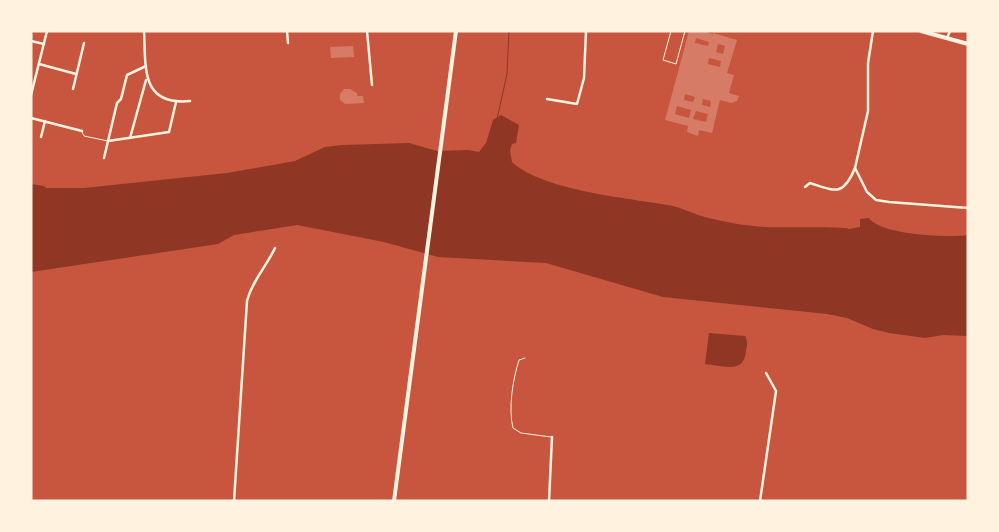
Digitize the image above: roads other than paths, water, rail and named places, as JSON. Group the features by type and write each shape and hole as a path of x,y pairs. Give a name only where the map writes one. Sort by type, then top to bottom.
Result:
{"main road":[{"path":"394,501 456,31"},
{"path":"921,31 968,44"}],"street":[{"path":"32,92 47,31"},
{"path":"130,138 146,79 144,31"},
{"path":"287,31 288,43"},
{"path":"367,31 372,85"},
{"path":"547,99 577,104 584,78 586,31"},
{"path":"805,186 810,183 830,190 840,189 847,184 855,168 868,111 868,63 873,31"},
{"path":"947,38 950,31"},
{"path":"31,38 44,44"},
{"path":"73,89 84,43"},
{"path":"39,64 76,74"},
{"path":"104,158 117,103 121,99 127,75 146,66"},
{"path":"146,79 160,97 176,102 190,100"},
{"path":"108,141 169,132 176,102"},
{"path":"31,118 82,131"},
{"path":"41,137 45,121"},
{"path":"855,168 867,192 876,200 968,208"},
{"path":"234,501 247,301 252,285 270,260 274,248"},
{"path":"760,501 776,391 766,373"},
{"path":"549,501 552,437"}],"lane":[{"path":"671,31 662,60 676,64 685,31"},
{"path":"82,131 84,136 108,141"},
{"path":"525,358 519,360 516,370 513,393 514,428 521,433 552,437"}],"waterway":[{"path":"497,119 507,74 509,31"}]}
